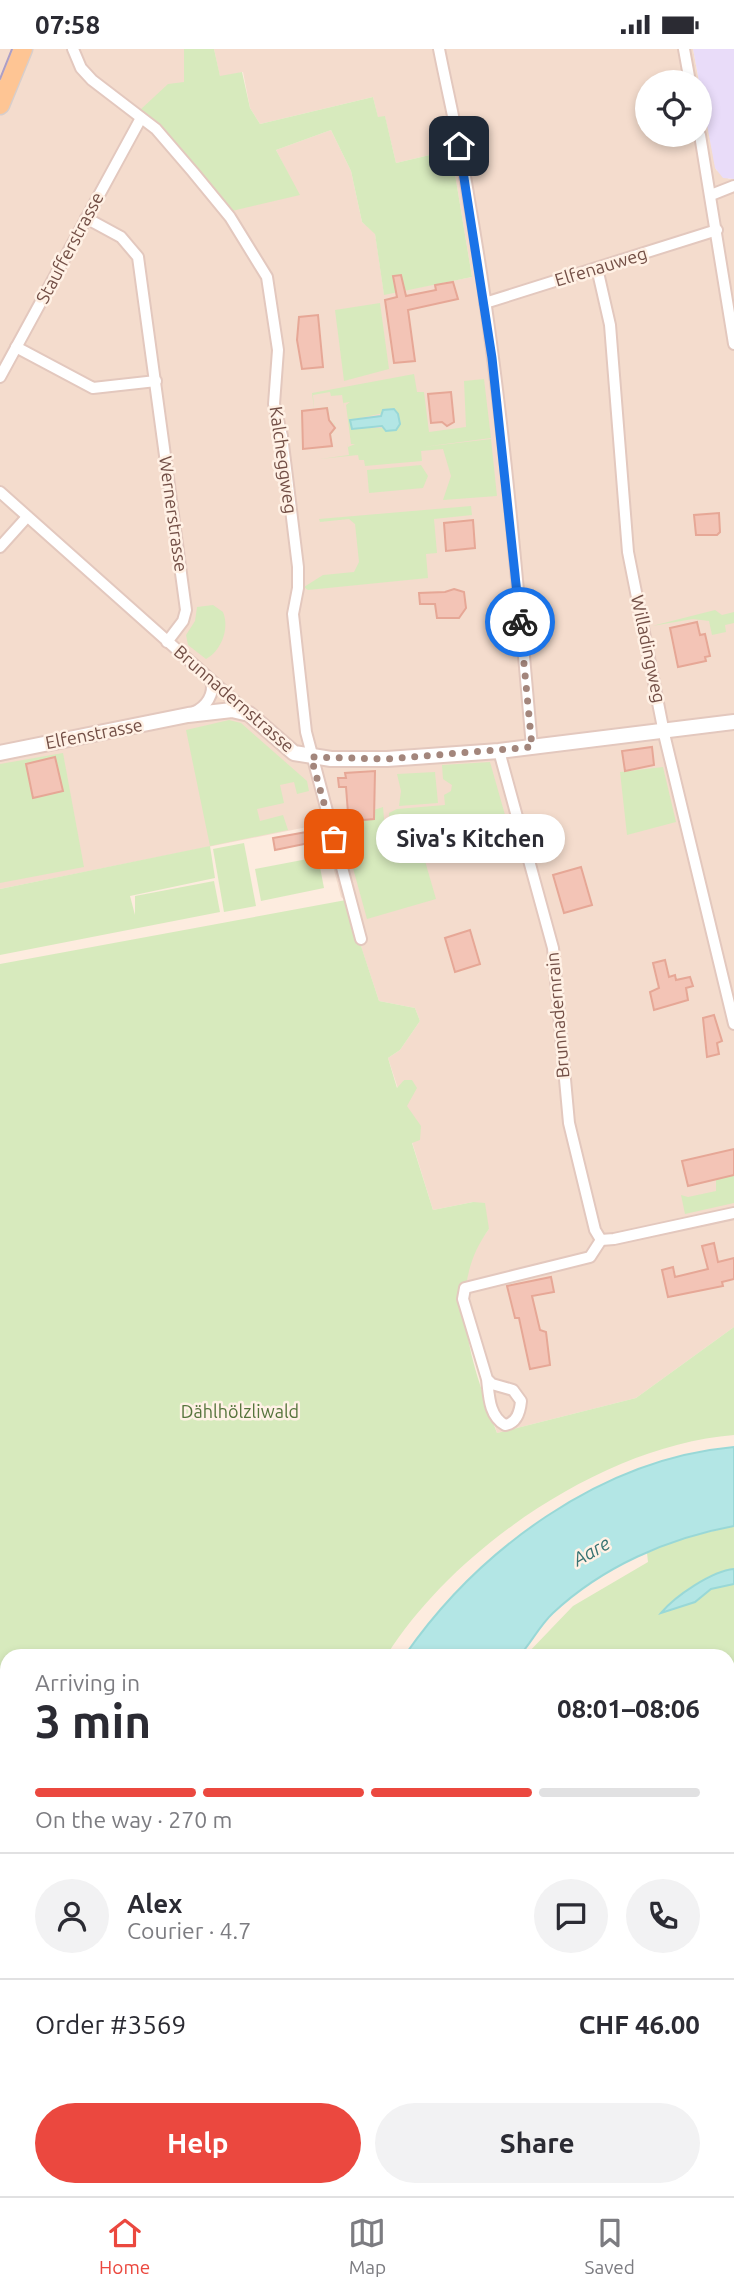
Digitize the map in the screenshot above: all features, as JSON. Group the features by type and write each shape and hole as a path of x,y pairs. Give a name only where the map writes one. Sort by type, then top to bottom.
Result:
{"main road":[{"path":"0,105 23,49"}],"street":[{"name":"Kalcheggweg","path":"74,49 81,68 92,81 141,118 177,153 230,217 268,277 278,350 274,404 282,436 298,586 293,614 311,757 361,939"},
{"path":"439,49 469,200 485,303 517,584 532,747"},
{"path":"684,49 688,70"},
{"name":"Staufferstrasse","path":"0,377 141,118"},
{"path":"701,147 734,344"},
{"path":"711,195 734,186"},
{"name":"Wernerstrasse","path":"86,218 121,237 137,254 186,610 183,621 167,642"},
{"name":"Elfenauweg","path":"485,303 717,230"},
{"name":"Willadingweg","path":"597,268 610,325 628,552 664,730 734,1024"},
{"path":"16,347 93,388 156,381"},
{"name":"Brunnadernstrasse","path":"0,492 289,750 311,757 387,759 499,751 734,722"},
{"path":"0,547 27,517"},
{"path":"188,715 209,700 213,687 211,681"},
{"name":"Elfenstrasse","path":"0,753 188,715 232,710 249,714"},
{"name":"Brunnadernrain","path":"499,751 553,948 569,1123 595,1230 601,1240"},
{"path":"487,1379 463,1299 465,1288 590,1257 601,1240 734,1213"}],"shaded area":[{"path":"0,49 184,49 184,82 299,195 276,150 331,130 351,171 362,222 375,233 384,294 472,277 451,150 396,163 385,117 378,118 373,97 260,124 250,108 243,72 220,77 214,49 693,49 697,70 635,70 635,147 712,147 716,170 729,179 734,179 734,1327 636,1398 497,1433 467,1334 463,1303 466,1274 475,1248 489,1229 473,1202 433,1210 412,1142 420,1126 406,1106 412,1080 404,1080 398,1089 388,1058 400,1050 420,1021 415,1008 379,1001 346,901 341,897 322,824 0,889"},
{"path":"693,49 734,49 734,179 723,178 715,168 711,147 712,70 697,70"}],"green space":[{"path":"184,49 214,49 220,76 242,72 250,108 260,124 373,97 378,117 385,116 396,163 451,150 472,277 384,295 375,234 362,222 351,171 331,130 276,150 300,195 232,211 140,110 168,84 184,82"},
{"path":"380,303 389,369 344,381 335,310"},
{"path":"414,374 417,392 424,392 429,432 466,427 464,381 484,379 491,438 423,447 491,439 497,496 443,500 451,476 443,449 421,451 422,461 365,466 364,460 359,460 358,455 320,459 349,455 347,441 348,447 355,444 351,444 346,405 350,402 343,403 342,395 331,396 330,392 313,395 314,409 312,393","holes":["384,413 398,414 399,424 385,428 351,428 351,420"]},
{"path":"421,465 428,476 423,488 369,493 367,470"},
{"path":"471,506 472,515 434,519 437,553 426,554 428,578 308,590 304,587 323,575 354,572 359,562 355,524 349,519 320,522 319,519"},
{"path":"213,605 223,612 225,632 216,651 206,659 188,645 186,635 195,621 197,607"},
{"path":"715,610 722,615 734,612 734,623 725,625 726,632 712,635 709,621 693,619 652,626"},
{"path":"229,720 241,723 307,781 309,791 297,794 294,782 280,785 284,803 257,809 260,821 283,815 288,830 210,846 186,730"},
{"path":"63,753 84,867 0,883 0,764"},
{"path":"490,762 509,829 423,854 436,899 367,919 340,821 374,819 374,810 383,807 387,853 391,853 389,813 397,809 445,805 444,795 451,791 452,785 443,779 442,765"},
{"path":"663,767 676,822 627,835 620,772"},
{"path":"435,772 438,803 399,806 401,791 397,774"},
{"path":"244,843 256,906 224,912 213,849"},
{"path":"210,846 215,878 130,896 135,915 135,896 214,881 220,912 0,955 0,889"},
{"path":"318,857 324,888 261,901 255,869"},
{"name":"Dählhölzliwald","path":"346,900 379,1001 415,1008 420,1021 400,1050 388,1058 397,1088 404,1080 412,1080 417,1088 407,1106 421,1126 420,1140 412,1143 433,1210 473,1202 485,1203 489,1229 475,1253 467,1278 465,1303 472,1356 497,1433 636,1398 734,1327 734,1435 685,1443 635,1458 585,1481 538,1508 452,1576 416,1615 391,1649 0,1649 0,964"},
{"path":"734,1175 734,1203 685,1214 681,1195 688,1197 716,1191 716,1179"},
{"path":"734,1526 734,1649 532,1649 573,1606 648,1562 647,1553 676,1540"}],"water":[{"path":"394,409 400,424 396,430 386,431 382,426 352,429 350,420 381,416 383,410"},
{"name":"Aare","path":"734,1447 734,1526 685,1538 614,1568 553,1613 524,1649 410,1649 469,1579 547,1516 591,1490 637,1470 685,1455"},
{"path":"734,1569 734,1584 711,1589 695,1602 661,1613 694,1585 715,1574"}],"building":[{"path":"401,275 406,296 436,290 435,285 453,282 458,299 408,310 415,361 394,363 385,300 397,297 393,276"},
{"path":"318,315 323,367 302,369 297,340 299,317"},
{"path":"451,392 454,422 447,426 442,422 431,423 428,394"},
{"path":"327,408 329,420 335,428 330,434 332,446 303,449 302,411"},
{"path":"719,513 720,532 717,535 696,535 694,515"},
{"path":"473,520 475,548 446,551 444,523"},
{"path":"454,589 464,592 466,608 459,618 437,618 435,604 420,604 419,593"},
{"path":"697,622 700,635 705,634 710,656 705,657 706,661 678,667 670,628"},
{"path":"652,747 654,765 625,771 622,751"},
{"path":"55,757 63,791 33,798 26,764"},
{"path":"375,771 374,819 352,821 351,812 348,813 346,787 339,787 338,778 346,778 345,773"},
{"path":"312,831 314,842 275,850 273,838"},
{"path":"581,867 592,905 564,913 553,875"},
{"path":"470,930 480,964 455,972 445,938"},
{"path":"665,960 669,977 675,975 676,980 690,977 693,986 686,988 688,1000 654,1010 650,992 659,988 653,963"},
{"path":"714,1015 722,1041 717,1043 719,1054 707,1057 703,1018"},
{"path":"734,1149 734,1175 688,1186 682,1161"},
{"path":"714,1243 718,1262 734,1258 734,1279 722,1282 723,1286 668,1297 662,1270 673,1267 675,1277 708,1269 702,1246"},
{"path":"551,1277 554,1292 532,1296 540,1330 546,1332 550,1365 530,1369 519,1318 515,1318 507,1286"}],"tram line":[{"path":"0,79 12,49"}],"way so far":[{"path":"334,839 311,757 387,759 532,747 520,622"}],"place":[{"name":"Siva's Kitchen","path":"334,839"}],"route":[{"path":"459,146 485,303 520,622"}]}
